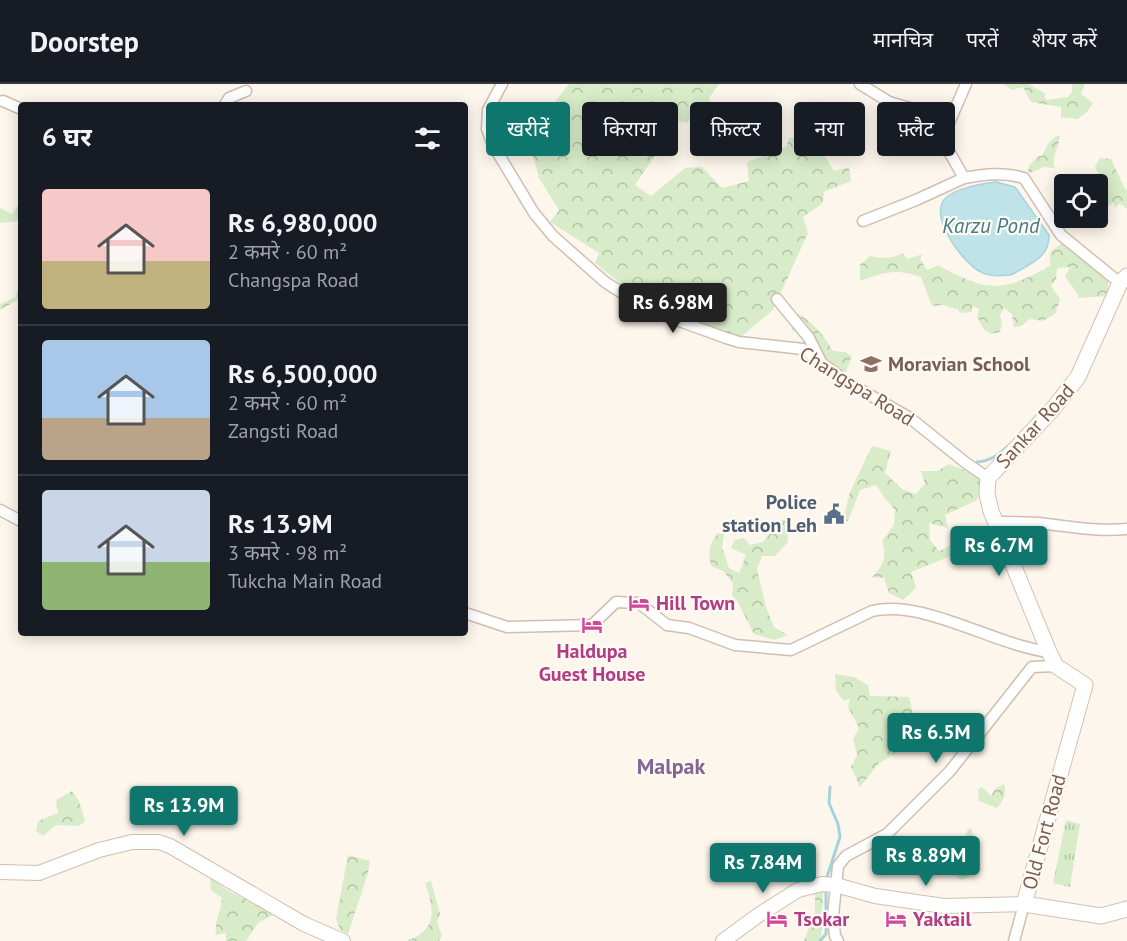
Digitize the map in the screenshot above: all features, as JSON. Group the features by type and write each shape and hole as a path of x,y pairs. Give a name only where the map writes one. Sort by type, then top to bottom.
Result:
{"main road":[{"name":"Sankar Road","path":"988,478 1052,410 1078,376 1123,279"},
{"path":"988,478 987,494 995,522 1052,659"},
{"name":"Old Fort Road","path":"1024,904 1085,685 1052,659"},
{"path":"1024,904 1101,916 1127,909"}],"street":[{"name":"Changspa Road","path":"502,84 488,110 487,129 494,145 534,213 553,236 601,279 649,310 726,338 803,349 847,382 910,418 988,478"},
{"path":"860,84 889,102"},
{"path":"955,109 966,84"},
{"path":"227,102 229,98 246,91"},
{"path":"3,101 18,108"},
{"path":"952,156 964,178"},
{"path":"863,221 964,178 987,173 1009,174 1024,178 1061,235 1123,279"},
{"path":"777,299 809,338 822,363"},
{"path":"0,510 18,519"},
{"path":"995,522 1037,523 1096,530 1127,530"},
{"path":"468,614 507,627 592,625 616,602 639,603 667,625 689,628 735,645 791,650 872,611 882,609 919,613 1052,659"},
{"path":"838,941 834,936 829,885 838,866 846,856 887,834 942,779 1032,667 1052,659"},
{"path":"0,872 39,873 99,850 132,842 159,842 170,846 304,924 343,941"},
{"path":"723,941 798,890 829,885 875,896 944,906 1024,904"},
{"name":"Old Fort Road","path":"1014,941 1024,904"}],"green space":[{"path":"569,84 719,84 709,98 710,102 690,102 690,120 687,123 678,121 678,102 582,102 582,156 655,156 635,185 651,196 685,168 702,167 722,188 749,181 747,162 763,156 782,156 782,149 786,147 789,138 794,138 794,156 825,156 834,171 849,167 851,181 824,192 823,203 803,217 808,233 773,310 741,337 646,304 595,263 599,253 550,222 559,210 539,178 533,156 570,156 570,102 555,102"},
{"path":"1003,84 1028,84 1046,94 1044,97 1047,100 1068,97 1072,92 1072,84 1085,84 1081,94 1093,103 1086,113 1077,119 1061,117 1061,107 1031,102 1023,87 1012,90"},
{"path":"1056,136 1060,136 1054,168 1044,167 1030,173 1029,166 1038,156 1042,156 1048,144"},
{"path":"1100,158 1111,159 1127,189 1127,209 1120,203 1115,208 1114,203 1108,206 1108,174 1098,174 1095,166"},
{"path":"18,205 18,221 0,223 0,208 12,214"},
{"path":"1062,243 1100,271 1108,281 1109,296 1078,298 1078,294 1065,277 1070,267 1057,268 1056,279 1051,286 1060,299 1056,313 1043,321 1030,319 1021,326 1014,327 1012,314 1004,308 1000,315 1002,323 1000,332 991,334 984,330 977,317 979,309 972,306 972,312 959,313 959,310 943,305 932,306 921,277 890,272 860,281 860,265 870,256 890,258 902,253 907,259 923,254 920,259 927,270 938,265 982,284 1006,285 1050,266 1050,252"},
{"path":"18,288 18,300 0,310 0,304 16,297"},
{"path":"790,310 815,327 833,351 845,352 852,356 845,374 815,356 805,337 792,330"},
{"path":"872,446 891,451 885,473 902,489 916,494 925,484 921,471 937,471 949,464 977,475 983,483 977,500 945,515 948,528 929,523 930,540 939,551 962,540 961,552 911,572 916,588 903,600 889,593 884,578 872,577 883,560 882,541 894,525 895,510 876,485 860,490 848,521 843,520 850,492"},
{"path":"783,519 788,524 788,542 775,556 762,556 757,569 766,607 774,627 788,635 774,640 754,634 737,601 732,596 733,583 723,571 711,566 710,553 711,545 718,533 724,534 722,547 729,568 739,573 746,555 731,548 735,540 744,538 750,545 763,542"},
{"path":"835,674 854,677 868,685 870,696 909,697 915,723 888,721 890,741 896,753 879,763 860,787 851,767 857,755 853,739 859,728 848,707 850,698 844,701 836,691"},
{"path":"1004,784 1004,797 997,808 979,801 978,790 982,787 991,796 995,789"},
{"path":"72,791 79,801 85,821 79,826 56,825 43,836 36,831 38,821 58,813 56,800"},
{"path":"1066,820 1080,824 1070,887 1053,883"},
{"path":"971,828 973,835 963,863 969,871 969,877 962,880 957,878 953,864 945,864 943,855 929,861 924,858 912,860 909,855 907,858 896,854 890,846 894,839 899,840 900,846 912,843 914,849 917,846 924,853 924,850 934,850 932,846 938,840 945,849 947,844 955,843 954,850 958,854 968,829"},
{"path":"348,855 370,861 348,934 340,930 336,919"},
{"path":"210,877 227,890 275,914 258,923 246,941 226,941 226,933 216,935 222,898 211,890"},
{"path":"431,881 440,914 437,922 442,935 439,941 407,941 425,930 429,924 432,910 425,883"},
{"path":"817,888 823,891 821,941 804,941 815,912"}],"water":[{"name":"Karzu Pond","path":"996,182 1015,187 1049,235 1046,250 1042,255 1011,275 986,274 972,266 957,250 941,218 944,200 954,192"}],"waterway":[{"path":"977,462 994,457 1008,446"},
{"path":"826,880 840,837 838,824 829,803 830,787"},
{"path":"820,941 826,934 826,890"}],"place":[{"name":"Moravian School","path":"871,364"},
{"name":"Police station Leh","path":"834,514"},
{"name":"Hill Town","path":"639,603"},
{"name":"Haldupa Guest House","path":"592,625"},
{"name":"Tsokar","path":"777,919"},
{"name":"Yaktail","path":"896,919"}],"district":[{"name":"Malpak","path":"671,766"}]}
